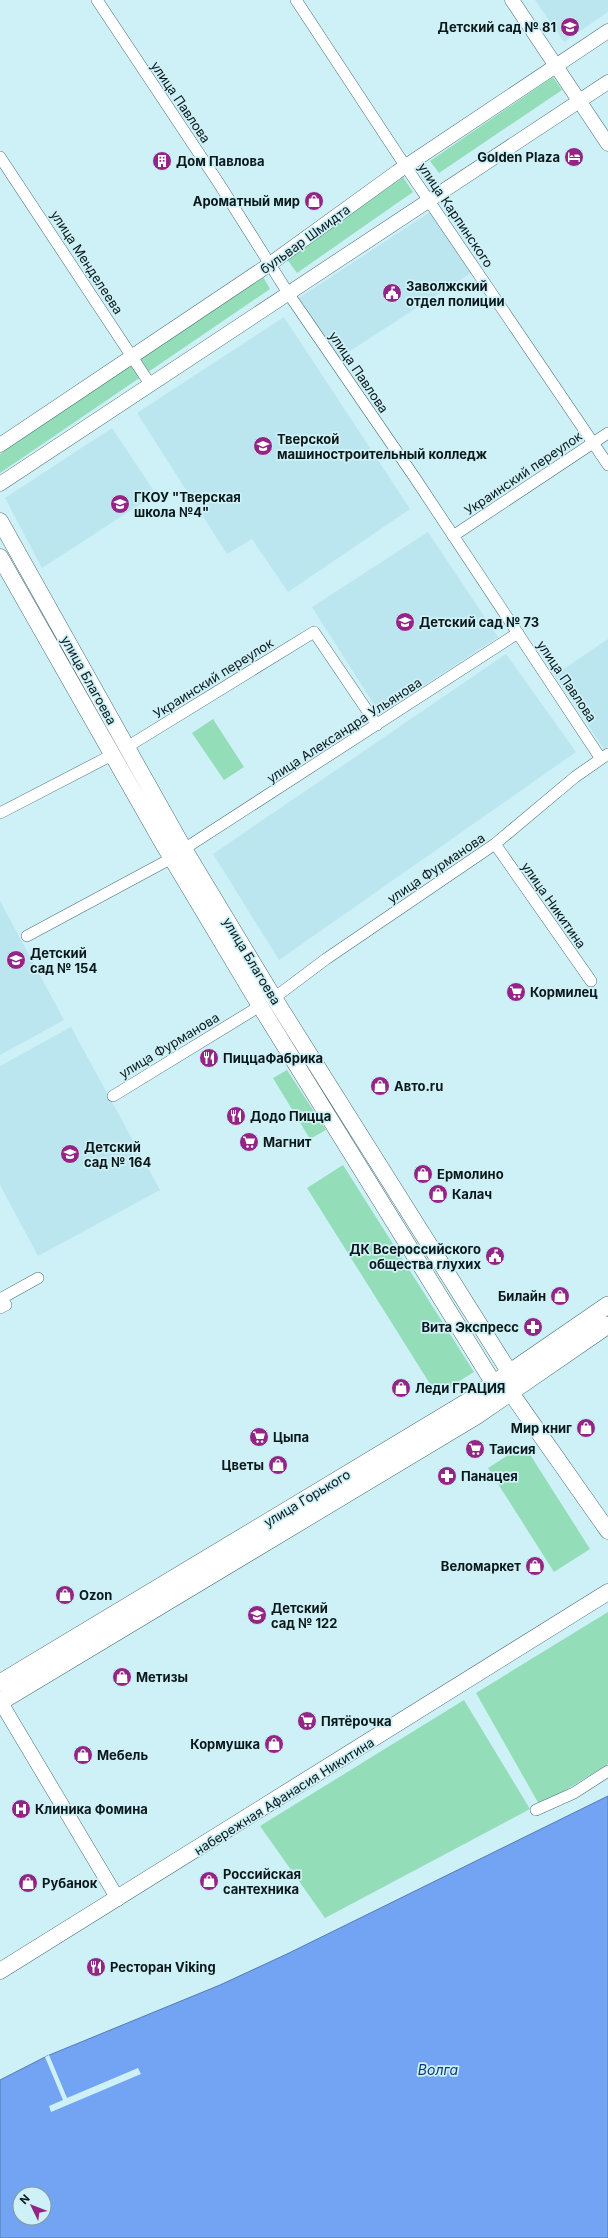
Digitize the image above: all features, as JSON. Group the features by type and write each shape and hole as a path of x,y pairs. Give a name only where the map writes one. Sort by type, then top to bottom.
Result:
{"main road":[{"name":"улица Благоева","path":"0,521 184,849 278,1004 510,1373 511,1393"},
{"name":"улица Благоева","path":"0,557 172,858 257,1000 494,1384"},
{"path":"257,1000 272,1005 278,1004"},
{"name":"улица Горького","path":"0,1682 494,1384 608,1305"},
{"name":"улица Горького","path":"0,1701 511,1393 608,1325"},
{"path":"494,1384 511,1393 608,1531"},
{"name":"набережная Афанасия Никитина","path":"0,1971 115,1895 608,1581"},
{"name":"набережная Афанасия Никитина","path":"0,1959 115,1895 608,1592"}],"street":[{"name":"улица Павлова","path":"97,0 288,293 518,633 605,756"},
{"name":"улица Карпинского","path":"296,0 406,167 608,465"},
{"path":"512,0 608,144"},
{"name":"бульвар Шмидта","path":"0,445 270,264 406,167 608,31"},
{"path":"0,484 608,82"},
{"name":"улица Менделеева","path":"0,156 150,384"},
{"name":"Украинский переулок","path":"453,536 608,433"},
{"name":"Украинский переулок","path":"127,747 314,632 377,725"},
{"name":"улица Александра Ульянова","path":"184,849 518,633"},
{"path":"0,813 112,755"},
{"name":"улица Фурманова","path":"278,1004 326,959 495,844 575,777 605,756"},
{"name":"улица Никитина","path":"495,844 591,981"},
{"path":"26,936 172,858"},
{"name":"улица Фурманова","path":"113,1096 257,1000"},
{"path":"0,1308 6,1305 2,1298 38,1278"},
{"path":"0,1701 115,1895"},
{"path":"536,1810 574,1793 608,1771"}],"shaded area":[{"name":"Детский сад № 81","path":"535,0 608,0 608,12 564,42"},
{"path":"430,212 471,273 339,358 299,298"},
{"name":"Тверской машиностроительный колледж","path":"284,317 410,509 288,592 252,539 227,554 137,413"},
{"path":"112,428 156,494 42,568 5,498"},
{"name":"Детский сад № 73","path":"428,532 498,637 380,714 312,607"},
{"path":"608,639 608,746 604,749 555,675"},
{"path":"506,654 576,752 279,960 213,854"},
{"name":"Детский сад № 154","path":"0,901 64,1020 0,1055"},
{"name":"Детский сад № 164","path":"71,1027 160,1190 38,1256 0,1185 0,1066"}],"green space":[{"path":"553,77 562,90 439,173 430,161"},
{"path":"403,177 413,192 297,273 286,258"},
{"path":"262,275 270,289 0,473 0,454"},
{"path":"213,719 244,767 224,780 192,733"},
{"path":"287,1070 326,1130 310,1139 273,1078"},
{"path":"343,1165 474,1372 437,1395 307,1188"},
{"path":"524,1445 590,1549 554,1572 488,1468"},
{"path":"608,1612 608,1764 540,1806 476,1693"},
{"path":"464,1700 530,1809 325,1918 260,1826"}],"water":[{"name":"Волга","path":"608,1796 608,2238 0,2238 0,2080 47,2056 220,1985 287,1954"}],"pier":[{"path":"49,2055 67,2098 138,2068 141,2074 51,2112 49,2106 63,2100 45,2057"}],"place":[{"name":"Детский сад № 81","path":"570,27"},
{"name":"Golden Plaza","path":"574,157"},
{"name":"Дом Павлова","path":"162,161"},
{"name":"Ароматный мир","path":"314,201"},
{"name":"Заволжский отдел полиции","path":"392,293"},
{"name":"Тверской машиностроительный колледж","path":"263,446"},
{"name":"ГКОУ \"Тверская школа №4\"","path":"120,504"},
{"name":"Детский сад № 73","path":"405,622"},
{"name":"Детский сад № 154","path":"16,960"},
{"name":"Кормилец","path":"516,992"},
{"name":"ПиццаФабрика","path":"209,1058"},
{"name":"Авто.ru","path":"380,1086"},
{"name":"Додо Пицца","path":"236,1116"},
{"name":"Магнит","path":"249,1142"},
{"name":"Детский сад № 164","path":"70,1154"},
{"name":"Ермолино","path":"423,1174"},
{"name":"Калач","path":"438,1194"},
{"name":"ДК Всероссийского общества глухих","path":"495,1256"},
{"name":"Билайн","path":"560,1296"},
{"name":"Вита Экспресс","path":"533,1327"},
{"name":"Леди ГРАЦИЯ","path":"401,1388"},
{"name":"Мир книг","path":"586,1428"},
{"name":"Цыпа","path":"259,1437"},
{"name":"Таисия","path":"475,1449"},
{"name":"Цветы","path":"278,1465"},
{"name":"Панацея","path":"447,1476"},
{"name":"Веломаркет","path":"535,1566"},
{"name":"Ozon","path":"65,1595"},
{"name":"Детский сад № 122","path":"257,1615"},
{"name":"Метизы","path":"122,1677"},
{"name":"Пятёрочка","path":"307,1721"},
{"name":"Кормушка","path":"274,1744"},
{"name":"Мебель","path":"83,1755"},
{"name":"Клиника Фомина","path":"21,1809"},
{"name":"Российская сантехника","path":"209,1881"},
{"name":"Рубанок","path":"28,1883"},
{"name":"Ресторан Viking","path":"96,1967"}]}
